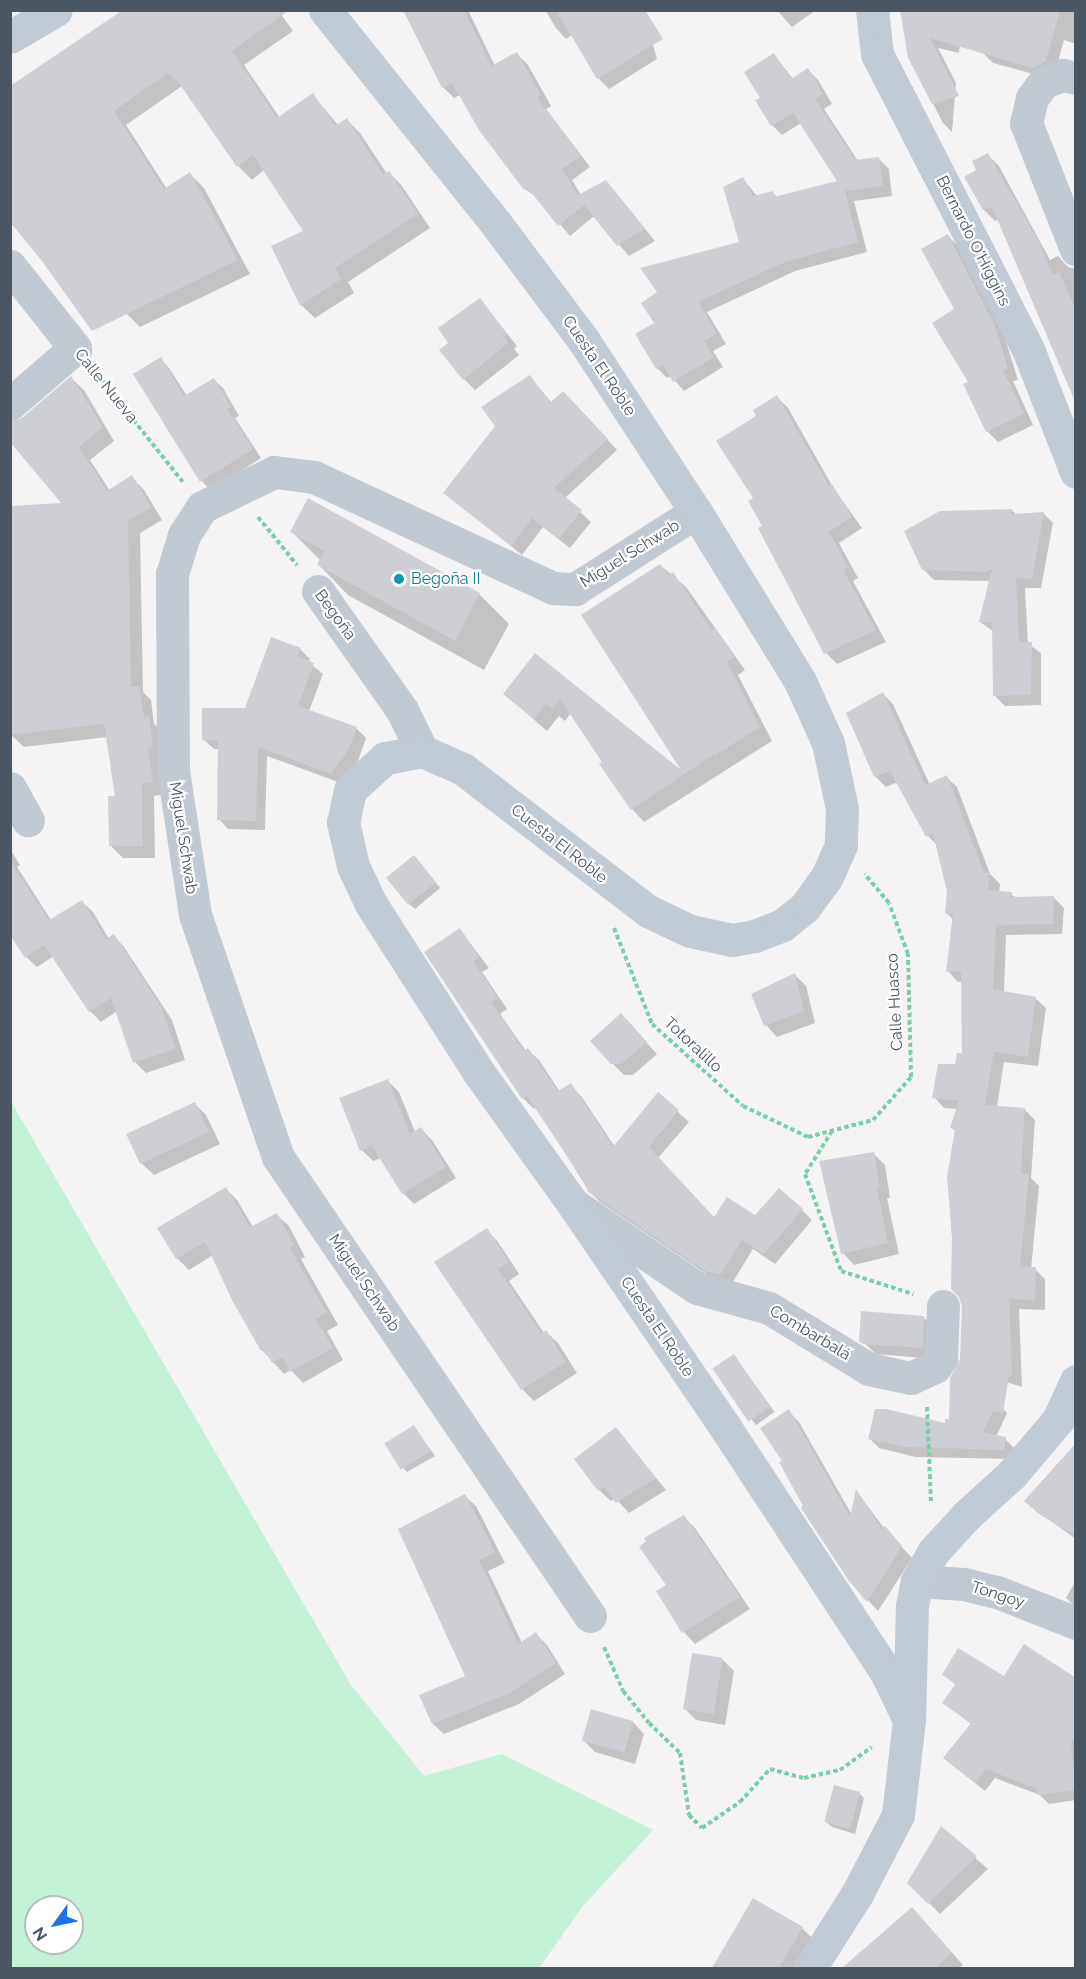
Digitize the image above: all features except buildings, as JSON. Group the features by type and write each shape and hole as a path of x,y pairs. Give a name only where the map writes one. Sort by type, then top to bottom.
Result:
{"main road":[{"path":"10,37 56,10"},
{"name":"Bernardo O'Higgins","path":"872,10 877,54 1028,349 1076,472"},
{"name":"Cuesta El Roble","path":"333,15 564,314 696,512 800,681 828,742 842,808 841,845 826,878 805,907 783,924 755,936 732,940 690,931 648,911 463,769 422,751 384,759 350,790 343,822 354,866 371,904 477,1070 573,1204 725,1427 886,1672 909,1720"},
{"path":"810,1968 857,1894 898,1815 909,1720 912,1606 916,1581 933,1552 1020,1465 1058,1420 1076,1381"}],"street":[{"path":"1076,78 1064,75 1044,82 1032,98 1026,123 1076,249"},
{"name":"Calle Nueva","path":"10,266 75,348"},
{"path":"10,404 75,348"},
{"name":"Miguel Schwab","path":"590,1616 278,1157 195,914 172,771 172,574 184,535 202,507 234,489 274,472 314,477 553,588 575,589 696,512"},
{"name":"Begoña","path":"318,591 402,710 422,751"},
{"path":"10,788 28,820"},
{"name":"Combarbalá","path":"573,1204 697,1288 769,1308 869,1369 911,1378 926,1373"},
{"path":"926,1373 941,1358 943,1306"},
{"name":"Tongoy","path":"916,1581 964,1584 997,1592 1076,1623"}],"path":[{"name":"Calle Nueva","path":"75,348 202,507"},
{"name":"Begoña","path":"234,489 318,591"},
{"name":"Calle Huasco","path":"832,1131 873,1120 911,1077 908,954 889,903 841,845"},
{"name":"Totoralillo","path":"612,924 652,1024 743,1106 808,1137 832,1131"},
{"path":"832,1131 805,1174 841,1271 907,1291 943,1306"},
{"path":"926,1373 933,1552"},
{"path":"590,1616 623,1691 649,1723 680,1753 689,1815 702,1828 740,1802 770,1769 804,1778 840,1770 909,1720"}],"green space":[{"path":"10,1100 351,1685 424,1776 502,1754 653,1830 583,1906 539,1968 11,1968"}],"place":[{"name":"Begoña II","path":"399,579"}]}
